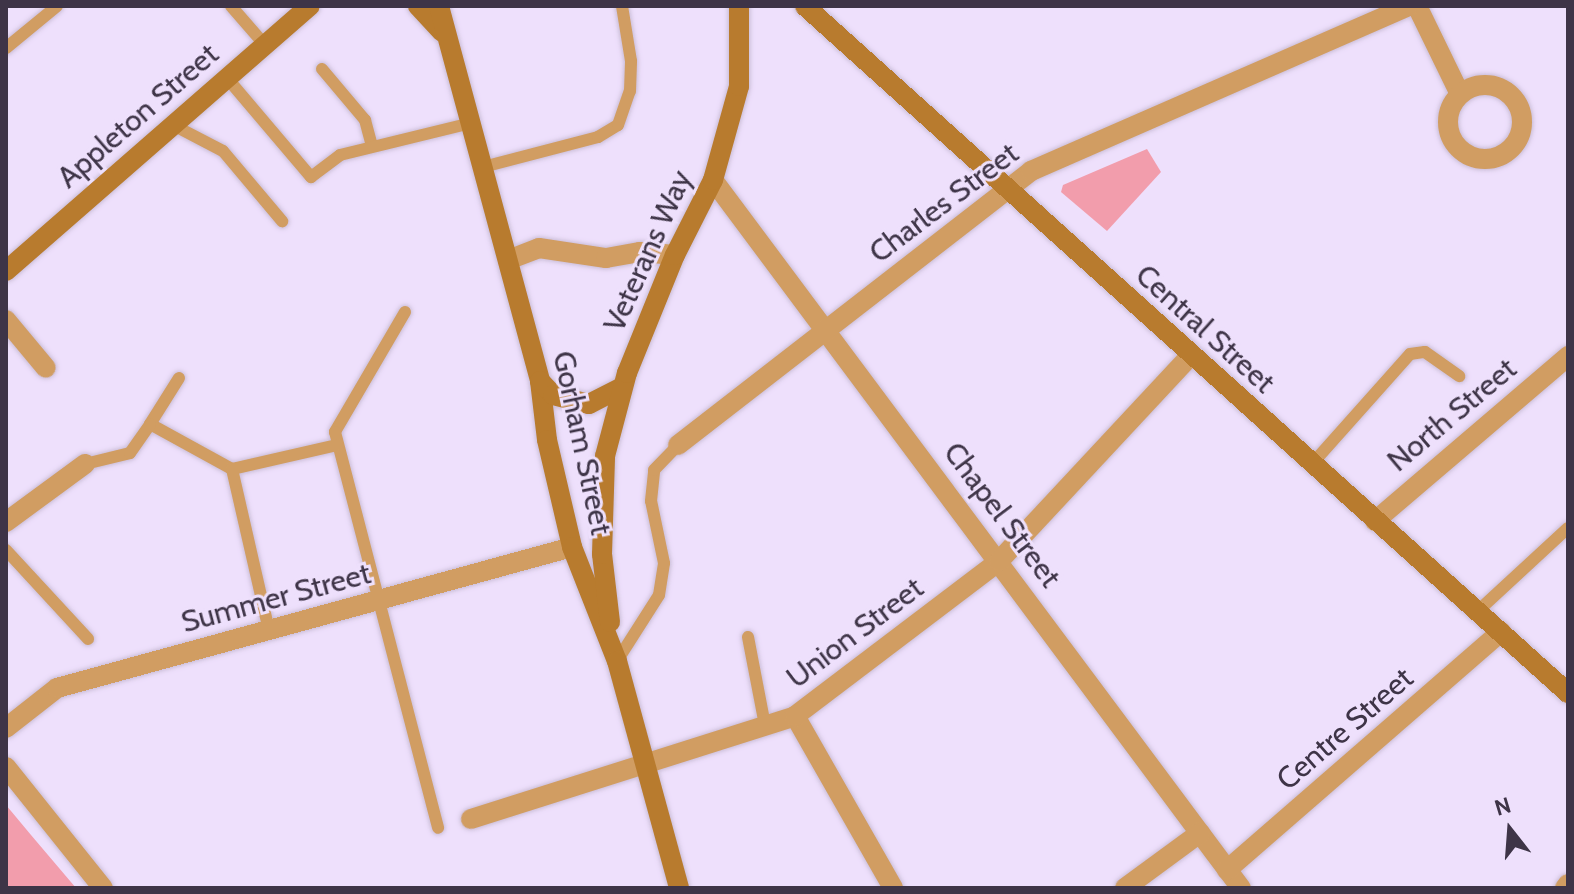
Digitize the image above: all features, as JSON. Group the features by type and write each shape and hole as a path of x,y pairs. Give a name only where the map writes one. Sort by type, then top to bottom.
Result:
{"main road":[{"name":"Appleton Street","path":"6,271 310,6"},
{"path":"418,6 448,42"},
{"name":"Gorham Street","path":"439,6 540,381 547,440 572,547 617,661 679,888"},
{"name":"Veterans Way","path":"617,661 603,569 601,498 605,456 622,387 675,255 713,180 739,86 739,6"},
{"name":"Central Street","path":"805,6 1190,356 1479,610 1568,693"},
{"path":"540,381 570,403 607,399 622,387"}],"street":[{"name":"Charles Street","path":"678,445 1031,171 1409,6"},
{"path":"1417,6 1460,94"},
{"name":"Chapel Street","path":"713,180 1241,888"},
{"path":"508,260 539,248 606,258 640,252 675,255"},
{"path":"6,320 46,368"},
{"name":"Union Street","path":"471,819 643,761 795,716 999,561 1190,356"},
{"name":"North Street","path":"1375,521 1565,366"},
{"path":"6,522 85,464"},
{"name":"Summer Street","path":"6,728 57,688 572,547"},
{"name":"Centre Street","path":"1227,870 1501,632"},
{"path":"795,716 893,888"},
{"path":"6,767 103,888"},
{"path":"1125,888 1200,833"}],"lane":[{"path":"6,48 57,6"},
{"path":"231,6 265,45"},
{"path":"483,167 598,137 618,125 630,91 622,6"},
{"path":"322,69 365,120 372,146"},
{"path":"227,78 311,177 340,155 471,123"},
{"path":"173,125 223,151 282,221"},
{"path":"405,312 335,432 382,601 438,828"},
{"path":"1312,464 1410,354 1425,352 1459,376"},
{"path":"85,464 130,453 179,378"},
{"path":"150,424 232,469 337,445"},
{"path":"617,661 659,595 664,563 651,501 654,470 678,445"},
{"path":"232,469 269,631"},
{"path":"1479,610 1568,528"},
{"path":"6,550 88,639"},
{"path":"748,637 765,725"}],"shaded area":[{"path":"1147,149 1161,172 1107,231 1061,192 1063,185"},
{"path":"6,805 31,835 76,888 6,888"}]}
